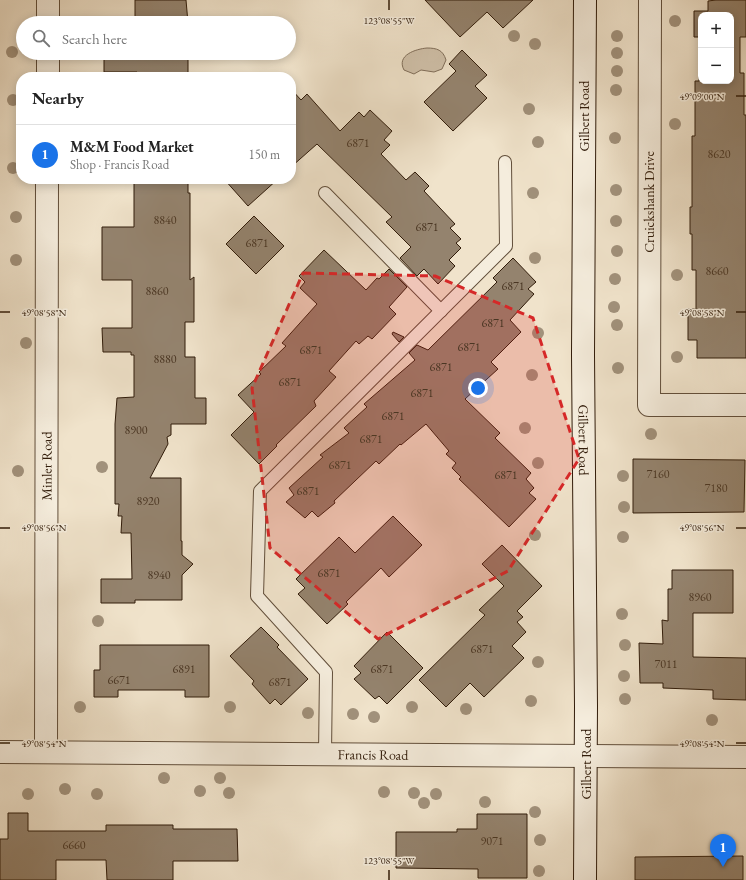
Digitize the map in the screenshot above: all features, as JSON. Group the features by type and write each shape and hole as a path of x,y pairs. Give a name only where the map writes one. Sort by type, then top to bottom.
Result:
{"street":[{"path":"48,0 48,16"},
{"name":"Gilbert Road","path":"585,0 583,355 586,756 585,880"},
{"name":"Cruickshank Drive","path":"650,0 649,405 746,405"},
{"path":"48,60 48,72"},
{"name":"Minler Road","path":"46,752 47,184"},
{"name":"Francis Road","path":"0,752 746,757"}],"lane":[{"path":"325,754 326,672 257,596 260,491 506,246 505,162"},
{"path":"325,193 441,311"}],"highlighted area":[{"path":"303,273 435,276 533,318 579,459 508,571 378,639 270,548 252,388"}],"shaded area":[{"path":"427,48 437,49 443,54 446,60 442,69 434,72 421,70 414,74 404,70 402,65 403,60 408,54 413,51"}],"building":[{"path":"135,0 186,0 187,16 135,16"},
{"path":"425,0 533,0 503,28 487,12 460,37"},
{"path":"746,0 746,37 740,37 740,73 744,73 744,115 746,115 746,358 697,358 697,340 688,340 688,309 696,309 696,270 692,270 692,234 690,234 690,207 692,207 692,136 695,136 695,81 698,81 698,84 734,84 734,12 698,12 698,37 694,37 694,11 708,11 708,1"},
{"path":"462,50 487,75 475,86 487,98 453,131 424,102 456,71 449,64"},
{"path":"104,60 188,60 188,72 104,72"},
{"path":"296,94 301,100 307,94 340,131 359,112 364,117 370,110 392,131 384,140 390,145 381,154 406,180 415,172 429,186 424,191 455,224 450,228 461,239 456,243 461,248 449,260 455,266 438,284 424,269 417,276 400,258 411,247 386,222 392,217 317,144 296,163"},
{"path":"134,184 188,184 188,193 190,193 190,280 194,277 194,322 185,322 185,357 195,357 195,398 206,398 206,424 171,424 171,435 167,437 168,444 150,478 181,478 182,555 193,564 182,575 182,600 135,600 135,603 101,603 101,579 132,579 131,533 121,533 122,516 118,516 119,504 115,504 115,424 117,398 134,397 134,355 131,355 131,352 103,352 102,328 132,328 132,280 102,280 102,227 134,227"},
{"path":"228,184 272,184 248,206"},
{"path":"254,216 284,246 256,274 226,244"},
{"path":"324,250 366,290 377,278 379,279 389,269 407,287 389,307 396,314 372,339 368,336 359,344 356,341 329,371 336,377 314,401 316,406 259,464 231,435 254,412 238,395 261,374 259,372 286,346 282,343 317,304 300,288 305,282 299,276"},
{"path":"513,258 536,282 528,289 534,294 510,320 521,332 491,362 498,369 465,399 500,433 495,438 531,473 526,479 534,488 529,493 536,499 509,527 459,479 461,477 452,468 456,463 446,454 449,451 426,424 401,445 400,444 379,464 376,461 334,501 335,503 318,517 312,511 305,518 286,502 294,495 289,488 323,457 320,455 349,433 344,428 367,407 364,404 415,360 409,353 417,345 428,350 497,282 493,278"},
{"path":"393,332 404,337 399,342 392,334"},
{"path":"633,459 745,460 744,512 633,513"},
{"path":"393,516 422,545 389,577 381,568 346,602 348,604 327,624 298,594 305,588 296,579 339,537 355,553"},
{"path":"502,545 542,586 517,611 523,617 517,622 526,632 512,646 524,658 484,697 470,683 446,707 419,680 485,615 479,610 504,586 482,564"},
{"path":"672,570 733,570 733,613 693,613 693,657 746,658 746,700 713,699 713,690 663,688 663,683 640,683 639,643 663,644 662,620 668,621 668,589 672,589"},
{"path":"261,627 279,645 277,647 308,679 281,705 275,699 270,704 252,684 254,681 230,656"},
{"path":"387,632 423,668 387,704 379,696 375,699 354,679 361,673 354,666"},
{"path":"100,645 209,645 209,697 185,697 185,690 118,690 118,697 94,697 94,670 100,670"},
{"path":"8,813 28,813 28,831 106,831 106,825 173,825 173,829 237,829 238,861 173,861 173,880 107,880 106,860 56,860 56,880 0,880 0,839 8,839"},
{"path":"477,814 527,814 527,878 478,878 478,869 396,868 396,832 457,832 457,829 477,829"},
{"path":"743,856 743,880 635,880 635,857"}],"place":[{"name":"M&M Food Market","path":"723,867"}]}
